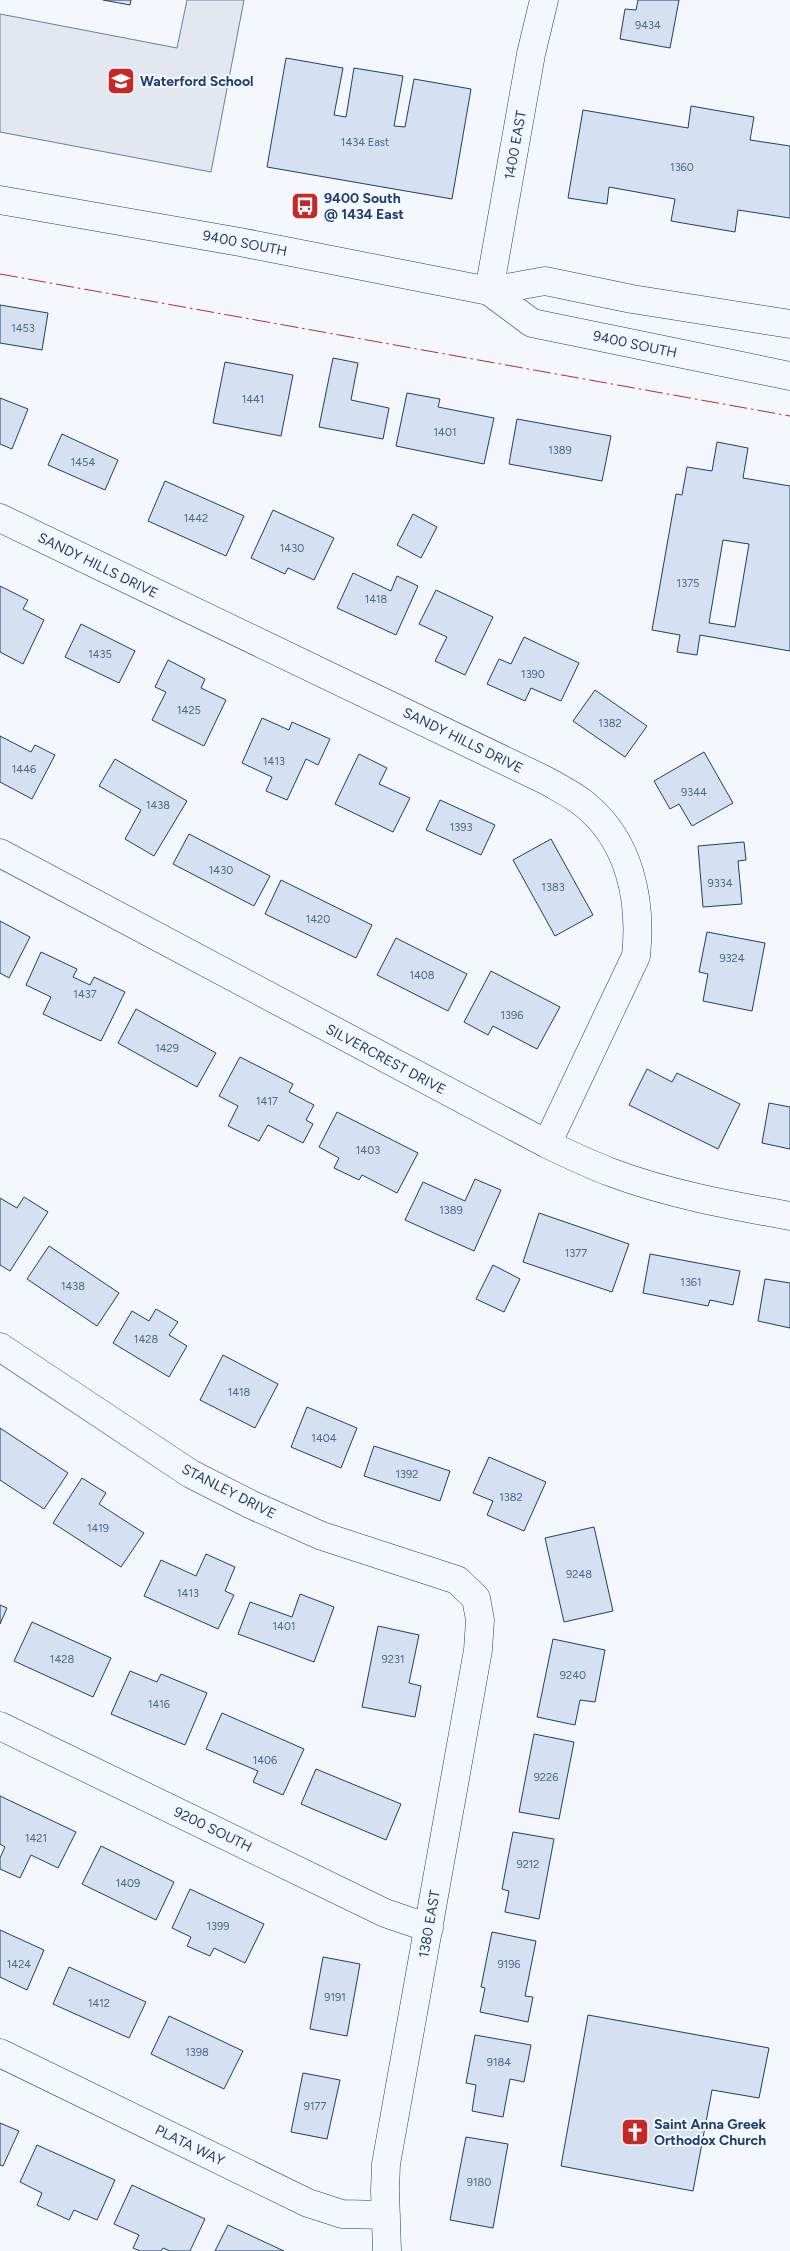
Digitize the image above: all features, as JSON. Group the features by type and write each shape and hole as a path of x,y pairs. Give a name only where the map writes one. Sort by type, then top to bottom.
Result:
{"street":[{"name":"1400 EAST","path":"489,291 531,54 544,0"},
{"name":"9400 SOUTH","path":"0,200 240,242 489,291 545,281 632,299 790,324"},
{"name":"9400 SOUTH","path":"489,291 532,323 790,376"},
{"name":"SANDY HILLS DRIVE","path":"0,518 547,781 584,803 611,832 626,859 636,895 639,927 636,956 547,1144"},
{"name":"SILVERCREST DRIVE","path":"0,853 547,1144 609,1172 665,1190 708,1201 790,1216"},
{"name":"STANLEY DRIVE","path":"0,1347 190,1474 252,1505 322,1536 457,1580 476,1598"},
{"name":"1380 EAST","path":"387,2251 385,2190 388,2156 478,1650 480,1620 476,1598"},
{"name":"9200 SOUTH","path":"0,1726 385,1913 429,1928"},
{"name":"PLATA WAY","path":"0,2053 308,2203 342,2214 386,2215"}],"shaded area":[{"name":"Waterford School","path":"187,0 244,0 211,172 0,132 0,14 177,48"}],"building":[{"path":"103,0 131,0 130,5"},
{"path":"638,0 679,0 670,48 620,39 625,9 636,10"},
{"path":"286,58 343,68 334,115 346,117 354,68 403,76 394,126 405,127 414,79 471,89 452,199 267,167"},
{"path":"691,106 754,117 750,140 790,146 790,218 738,210 735,232 671,221 675,199 609,187 607,204 568,198 583,110 688,128"},
{"path":"0,305 48,313 42,350 0,343"},
{"path":"333,358 358,363 351,400 389,408 383,439 319,427"},
{"path":"225,362 293,375 281,436 213,423"},
{"path":"407,393 440,399 438,407 494,418 484,464 396,446"},
{"path":"0,398 28,409 12,449 0,444"},
{"path":"517,419 611,436 602,481 509,464"},
{"path":"62,434 118,460 105,490 48,465"},
{"path":"717,442 748,448 743,478 790,486 790,651 700,635 697,655 677,652 680,635 652,630 676,494 682,495 687,467 712,471","holes":["723,540 749,544 735,627 709,623"]},
{"path":"165,481 244,516 226,556 148,521"},
{"path":"273,510 334,538 314,580 288,568 285,574 251,558"},
{"path":"413,514 437,527 421,558 397,545"},
{"path":"353,573 391,591 397,576 418,586 396,635 337,608"},
{"path":"0,586 28,600 23,609 44,620 23,664 0,652"},
{"path":"436,590 493,617 465,675 435,661 447,637 419,624"},
{"path":"81,624 135,651 119,683 65,657"},
{"path":"524,637 579,663 561,701 531,688 525,701 487,684 499,659 511,664"},
{"path":"168,660 205,679 201,688 226,700 204,746 152,720 166,692 155,687"},
{"path":"595,690 647,726 625,757 573,721"},
{"path":"262,718 289,730 292,722 330,739 318,765 306,759 287,800 266,791 272,777 242,763"},
{"path":"0,736 31,752 35,745 55,755 32,799 0,782"},
{"path":"704,752 733,803 692,826 679,804 670,809 654,781"},
{"path":"359,754 387,768 379,784 410,798 393,832 335,804"},
{"path":"115,759 187,801 154,856 125,839 141,810 99,786"},
{"path":"440,800 495,825 481,855 426,830"},
{"path":"189,834 270,876 254,906 173,864"},
{"path":"551,839 593,915 555,936 513,860"},
{"path":"744,842 746,860 738,861 742,904 703,907 698,846"},
{"path":"281,880 372,925 356,958 265,914"},
{"path":"0,921 30,937 9,978 0,973"},
{"path":"707,932 765,943 752,1011 703,1001 708,974 699,972"},
{"path":"396,938 467,974 448,1011 377,975"},
{"path":"41,952 77,969 73,977 90,985 94,977 125,992 101,1041 43,1014 51,997 26,985"},
{"path":"491,971 560,1007 537,1049 493,1026 488,1035 464,1022"},
{"path":"136,1009 216,1053 197,1087 118,1043"},
{"path":"240,1057 293,1084 289,1092 314,1105 306,1120 313,1124 303,1143 268,1125 259,1141 228,1126 238,1106 219,1096"},
{"path":"647,1069 672,1082 677,1073 740,1104 718,1149 629,1105"},
{"path":"769,1103 790,1107 790,1149 762,1143"},
{"path":"337,1112 418,1153 397,1193 362,1175 359,1180 334,1168 339,1158 319,1147"},
{"path":"475,1179 501,1190 474,1251 405,1220 423,1182 465,1201"},
{"path":"24,1197 48,1212 10,1271 0,1265 0,1198 17,1208"},
{"path":"539,1213 629,1244 612,1292 523,1262"},
{"path":"49,1246 119,1293 97,1326 27,1279"},
{"path":"650,1254 740,1271 733,1305 710,1300 708,1306 643,1293"},
{"path":"493,1265 520,1279 504,1312 476,1299"},
{"path":"765,1279 790,1283 790,1328 758,1321"},
{"path":"156,1309 178,1322 169,1335 187,1346 169,1377 113,1343 132,1311 149,1321"},
{"path":"223,1355 278,1384 255,1428 200,1400"},
{"path":"307,1407 357,1428 341,1468 291,1447"},
{"path":"0,1428 68,1473 44,1509 0,1480"},
{"path":"374,1446 450,1471 440,1501 364,1476"},
{"path":"489,1457 546,1482 524,1531 487,1515 493,1501 473,1493"},
{"path":"82,1478 106,1493 99,1504 144,1533 121,1567 53,1523"},
{"path":"594,1527 613,1611 564,1622 545,1538"},
{"path":"206,1554 235,1567 225,1591 234,1595 218,1629 144,1596 161,1560 196,1576"},
{"path":"300,1594 334,1607 314,1662 238,1634 250,1602 292,1617"},
{"path":"0,1605 7,1608 0,1624"},
{"path":"32,1622 111,1658 93,1697 14,1661"},
{"path":"378,1626 419,1635 409,1683 421,1686 415,1717 362,1707"},
{"path":"553,1639 605,1650 595,1702 580,1700 575,1725 537,1717"},
{"path":"130,1671 157,1682 161,1674 207,1693 185,1745 111,1714"},
{"path":"222,1713 304,1749 283,1795 253,1782 258,1771 206,1749"},
{"path":"534,1734 574,1742 559,1819 519,1812"},
{"path":"316,1769 401,1804 386,1840 301,1804"},
{"path":"0,1796 76,1832 58,1868 31,1855 20,1878 0,1869 0,1858 5,1847 0,1844"},
{"path":"513,1832 554,1839 539,1919 505,1912 509,1891 502,1889"},
{"path":"101,1846 174,1882 156,1920 82,1884"},
{"path":"190,1889 264,1924 245,1963 214,1948 210,1956 187,1946 191,1937 172,1928"},
{"path":"0,1930 44,1950 27,1990 0,1977"},
{"path":"492,1932 536,1941 525,1996 533,1997 528,2022 480,2012 485,1988 481,1987"},
{"path":"323,1957 360,1964 347,2036 310,2029"},
{"path":"69,1967 146,2002 129,2038 53,2004"},
{"name":"Saint Anna Greek Orthodox Church","path":"588,2015 769,2048 759,2098 712,2090 693,2191 561,2166"},
{"path":"169,2016 243,2051 224,2089 151,2054"},
{"path":"475,2035 531,2045 524,2082 510,2079 503,2117 472,2111 476,2085 466,2083"},
{"path":"303,2073 340,2080 327,2139 291,2132"},
{"path":"0,2123 19,2131 3,2166 0,2165"},
{"path":"466,2137 508,2144 493,2228 450,2220"},
{"path":"37,2145 115,2180 97,2220 74,2210 69,2220 37,2205 42,2193 20,2182"},
{"path":"132,2185 205,2219 190,2251 170,2251 163,2248 161,2251 140,2251 133,2248 139,2235 114,2224"},
{"path":"228,2225 284,2251 215,2251"}],"power":[{"path":"0,274 790,416"}],"place":[{"name":"Waterford School","path":"121,81"},
{"name":"9400 South @ 1434 East","path":"305,206"},
{"name":"Saint Anna Greek Orthodox Church","path":"635,2132"}]}
